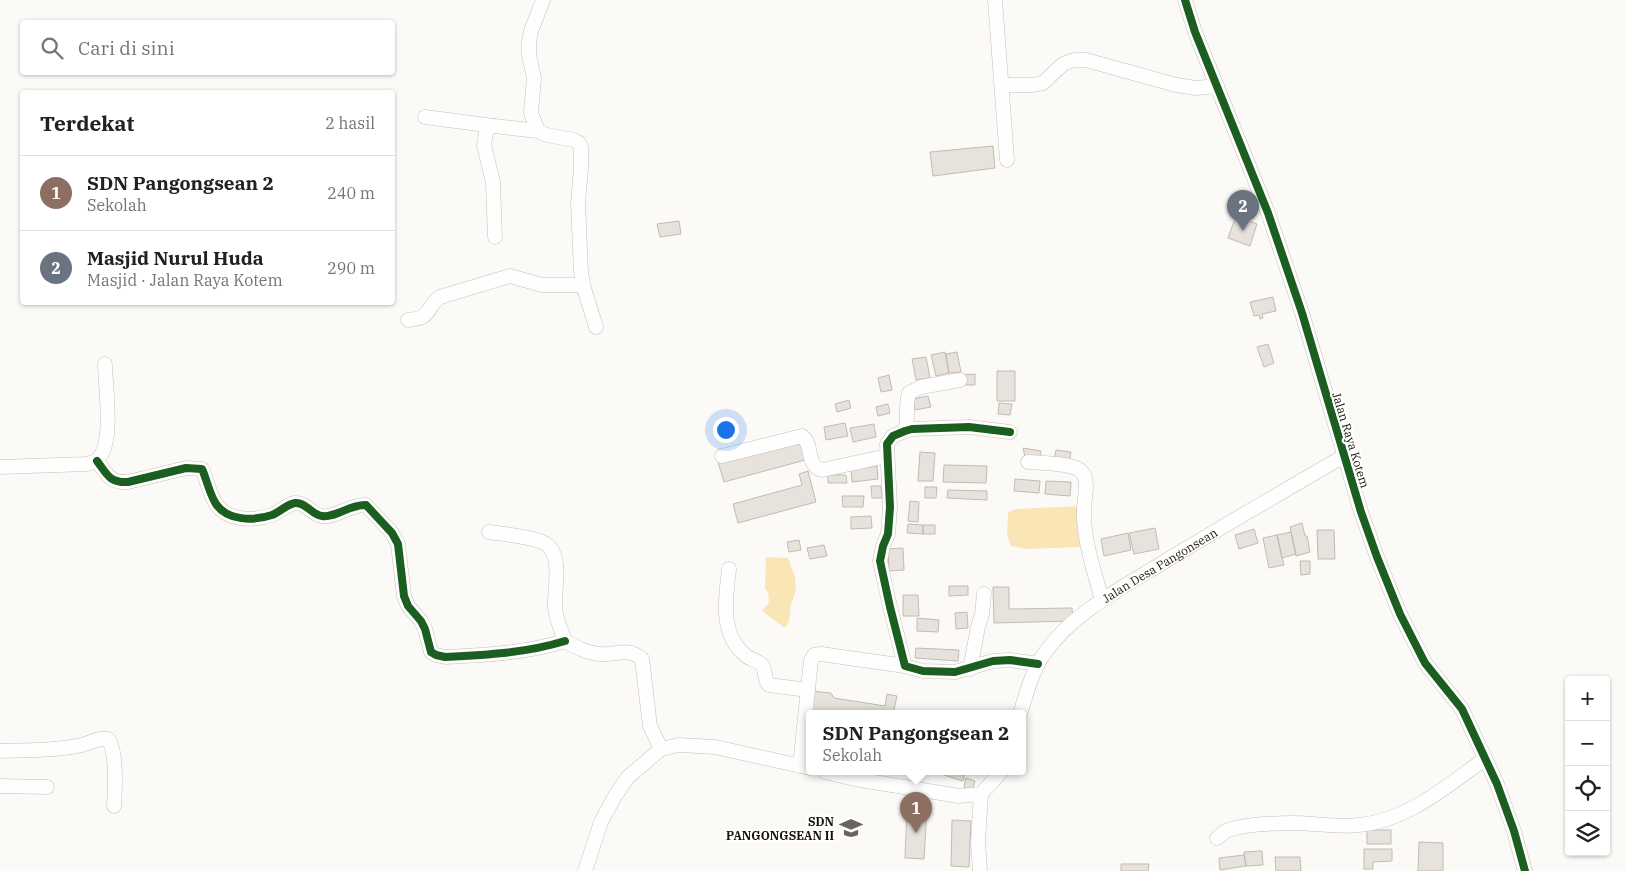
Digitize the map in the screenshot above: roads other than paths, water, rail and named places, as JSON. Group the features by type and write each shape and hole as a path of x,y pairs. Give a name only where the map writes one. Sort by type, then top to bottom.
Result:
{"street":[{"path":"538,131 531,113 534,78 529,55 529,42 543,0"},
{"path":"994,0 1007,160"},
{"name":"Jalan Raya Kotem","path":"1185,0 1195,32 1264,204 1302,313 1361,512 1400,614 1425,663 1462,709 1497,784 1526,871"},
{"path":"1002,85 1034,85 1043,83 1063,64 1074,60 1086,60 1182,86 1196,88 1217,86"},
{"path":"425,117 538,131 579,143 582,147 578,228 583,286 596,327"},
{"path":"494,126 486,132 484,145 493,182 495,237"},
{"path":"408,320 419,319 427,314 440,298 491,283 506,276 542,285 583,286"},
{"path":"0,467 87,464 97,461 103,453 106,444 105,364"},
{"path":"905,431 908,418 907,399 909,393 921,387 960,380"},
{"path":"905,666 880,561 888,534 890,507 887,444 893,436 905,431 969,427 1010,432"},
{"path":"722,456 802,436 806,438 812,462 818,469 822,470 887,456"},
{"name":"Jalan Desa Pangonsean","path":"1021,710 1038,664 1044,653 1064,632 1102,600 1344,456"},
{"path":"97,461 110,479 119,483 186,468 202,469 216,505 224,513 242,519 262,518 297,503 324,517 352,506 366,506 392,533 398,544 404,596 408,606 421,621 431,652 436,655 445,657 504,653 534,649 566,641"},
{"path":"1028,462 1071,467 1083,473 1086,492 1084,508 1085,534 1102,600"},
{"path":"488,532 538,541 546,544 552,550 556,558 555,608 560,630 566,641 601,655 630,652 642,659 650,726 661,749"},
{"path":"729,569 725,613 733,642 744,655 761,664 765,669 765,680 769,685 808,690"},
{"path":"970,669 982,614 984,594"},
{"path":"807,710 811,660 814,655 822,654 939,672 970,669 993,661 1010,660 1038,664"},
{"path":"0,751 54,749 108,739 112,746 115,782 114,806"},
{"path":"585,871 601,822 615,796 628,778 661,749 679,745 715,747 805,767 806,741"},
{"path":"1217,838 1227,831 1266,825 1310,823 1350,826 1372,823 1408,811 1428,801 1485,759"},
{"path":"840,775 959,796 981,794"},
{"path":"980,871 978,842 981,794 998,775"},
{"path":"0,786 47,787"}],"place":[{"name":"Masjid Nurul Huda","path":"1243,231"},
{"name":"SDN PANGONGSEAN II","path":"851,828"},
{"name":"SDN Pangongsean 2","path":"916,833"}]}
